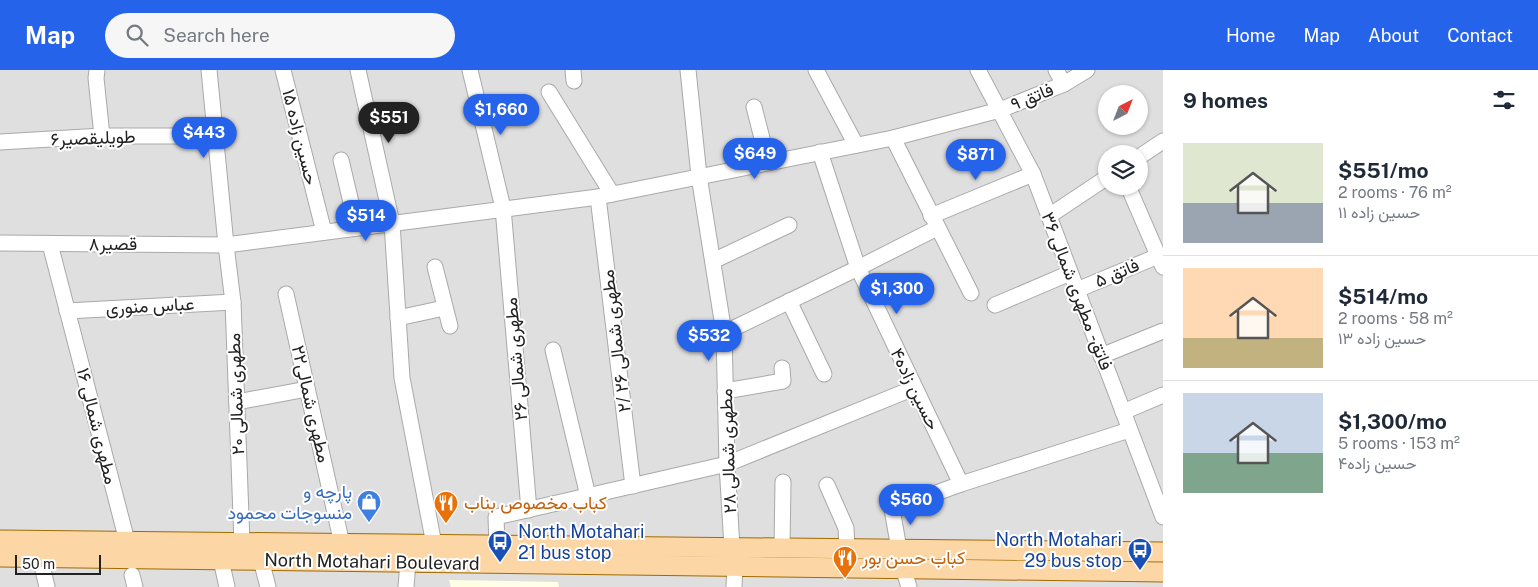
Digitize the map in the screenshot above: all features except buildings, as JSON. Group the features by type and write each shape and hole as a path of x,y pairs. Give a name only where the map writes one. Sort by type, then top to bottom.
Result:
{"main road":[{"name":"North Motahari Boulevard","path":"0,540 221,560 1163,572"},
{"name":"North Motahari Boulevard","path":"0,557 40,558 127,541 1163,552"},
{"path":"1036,551 1036,570"}],"street":[{"path":"97,70 96,78 102,136"},
{"name":"مطهری شمالی ۲۰","path":"209,70 233,302 242,542"},
{"name":"حسین زاده ۱۵","path":"283,70 324,232"},
{"path":"358,70 392,224 402,378 434,544"},
{"name":"مطهری شمالی ۲۶","path":"470,70 503,208 529,510"},
{"name":"مطهری شمالی ۲۸","path":"688,70 699,176 724,333 727,464 732,548"},
{"path":"816,70 856,145"},
{"name":"فاتق - مطهری شمالی ۳۶","path":"978,70 1033,174 1163,516"},
{"name":"فاتق ۹","path":"1056,70 1064,84"},
{"name":"فاتق ۹","path":"605,196 893,138 1000,110 1064,84 1087,70"},
{"path":"549,92 605,196"},
{"path":"754,108 768,162"},
{"name":"طویلیقصیر۶","path":"0,142 102,136 216,136"},
{"path":"893,138 971,293"},
{"path":"1148,151 1163,141"},
{"name":"حسین زاده۴","path":"820,152 858,268 961,484"},
{"path":"342,160 357,228"},
{"path":"724,333 858,268 934,222 1033,174"},
{"path":"1049,216 1098,183"},
{"path":"1132,195 1161,261"},
{"name":"قصیر۸","path":"0,243 226,245 605,196"},
{"name":"مطهری شمالی ۲۶ /۲","path":"605,196 633,486"},
{"path":"713,261 790,225"},
{"name":"مطهری شمالی ۱۶","path":"50,244 127,541"},
{"name":"فاتق ۵","path":"1077,290 1161,261"},
{"path":"435,267 450,326"},
{"path":"995,305 1070,273"},
{"name":"مطهری شمالی۲۲","path":"286,294 342,544"},
{"path":"789,301 824,374"},
{"name":"عباس منوری","path":"68,311 233,302"},
{"path":"398,318 444,308"},
{"path":"1102,356 1163,331"},
{"path":"553,350 588,496"},
{"path":"725,391 783,381 782,368"},
{"path":"497,545 496,517 727,464 914,388"},
{"path":"237,402 307,389"},
{"path":"1123,412 1163,395"},
{"path":"899,549 892,508 1129,430"},
{"path":"782,548 783,482"},
{"path":"827,485 846,528 847,549"},
{"path":"40,558 47,587"},
{"path":"221,560 227,587"},
{"path":"261,560 268,587"},
{"path":"406,587 408,562"},
{"path":"734,587 735,566"},
{"path":"902,568 909,587"}],"shaded area":[{"path":"0,70 1163,70 1163,587 0,587"},
{"path":"449,580 558,582 559,587 451,587"}],"place":[{"name":"پارچه و منسوجات محمود","path":"369,523"},
{"name":"كباب مخصوص بناب","path":"446,524"},
{"name":"North Motahari 21 bus stop","path":"500,563"},
{"name":"North Motahari 29 bus stop","path":"1140,571"},
{"name":"كباب حسن بور","path":"845,579"}]}
